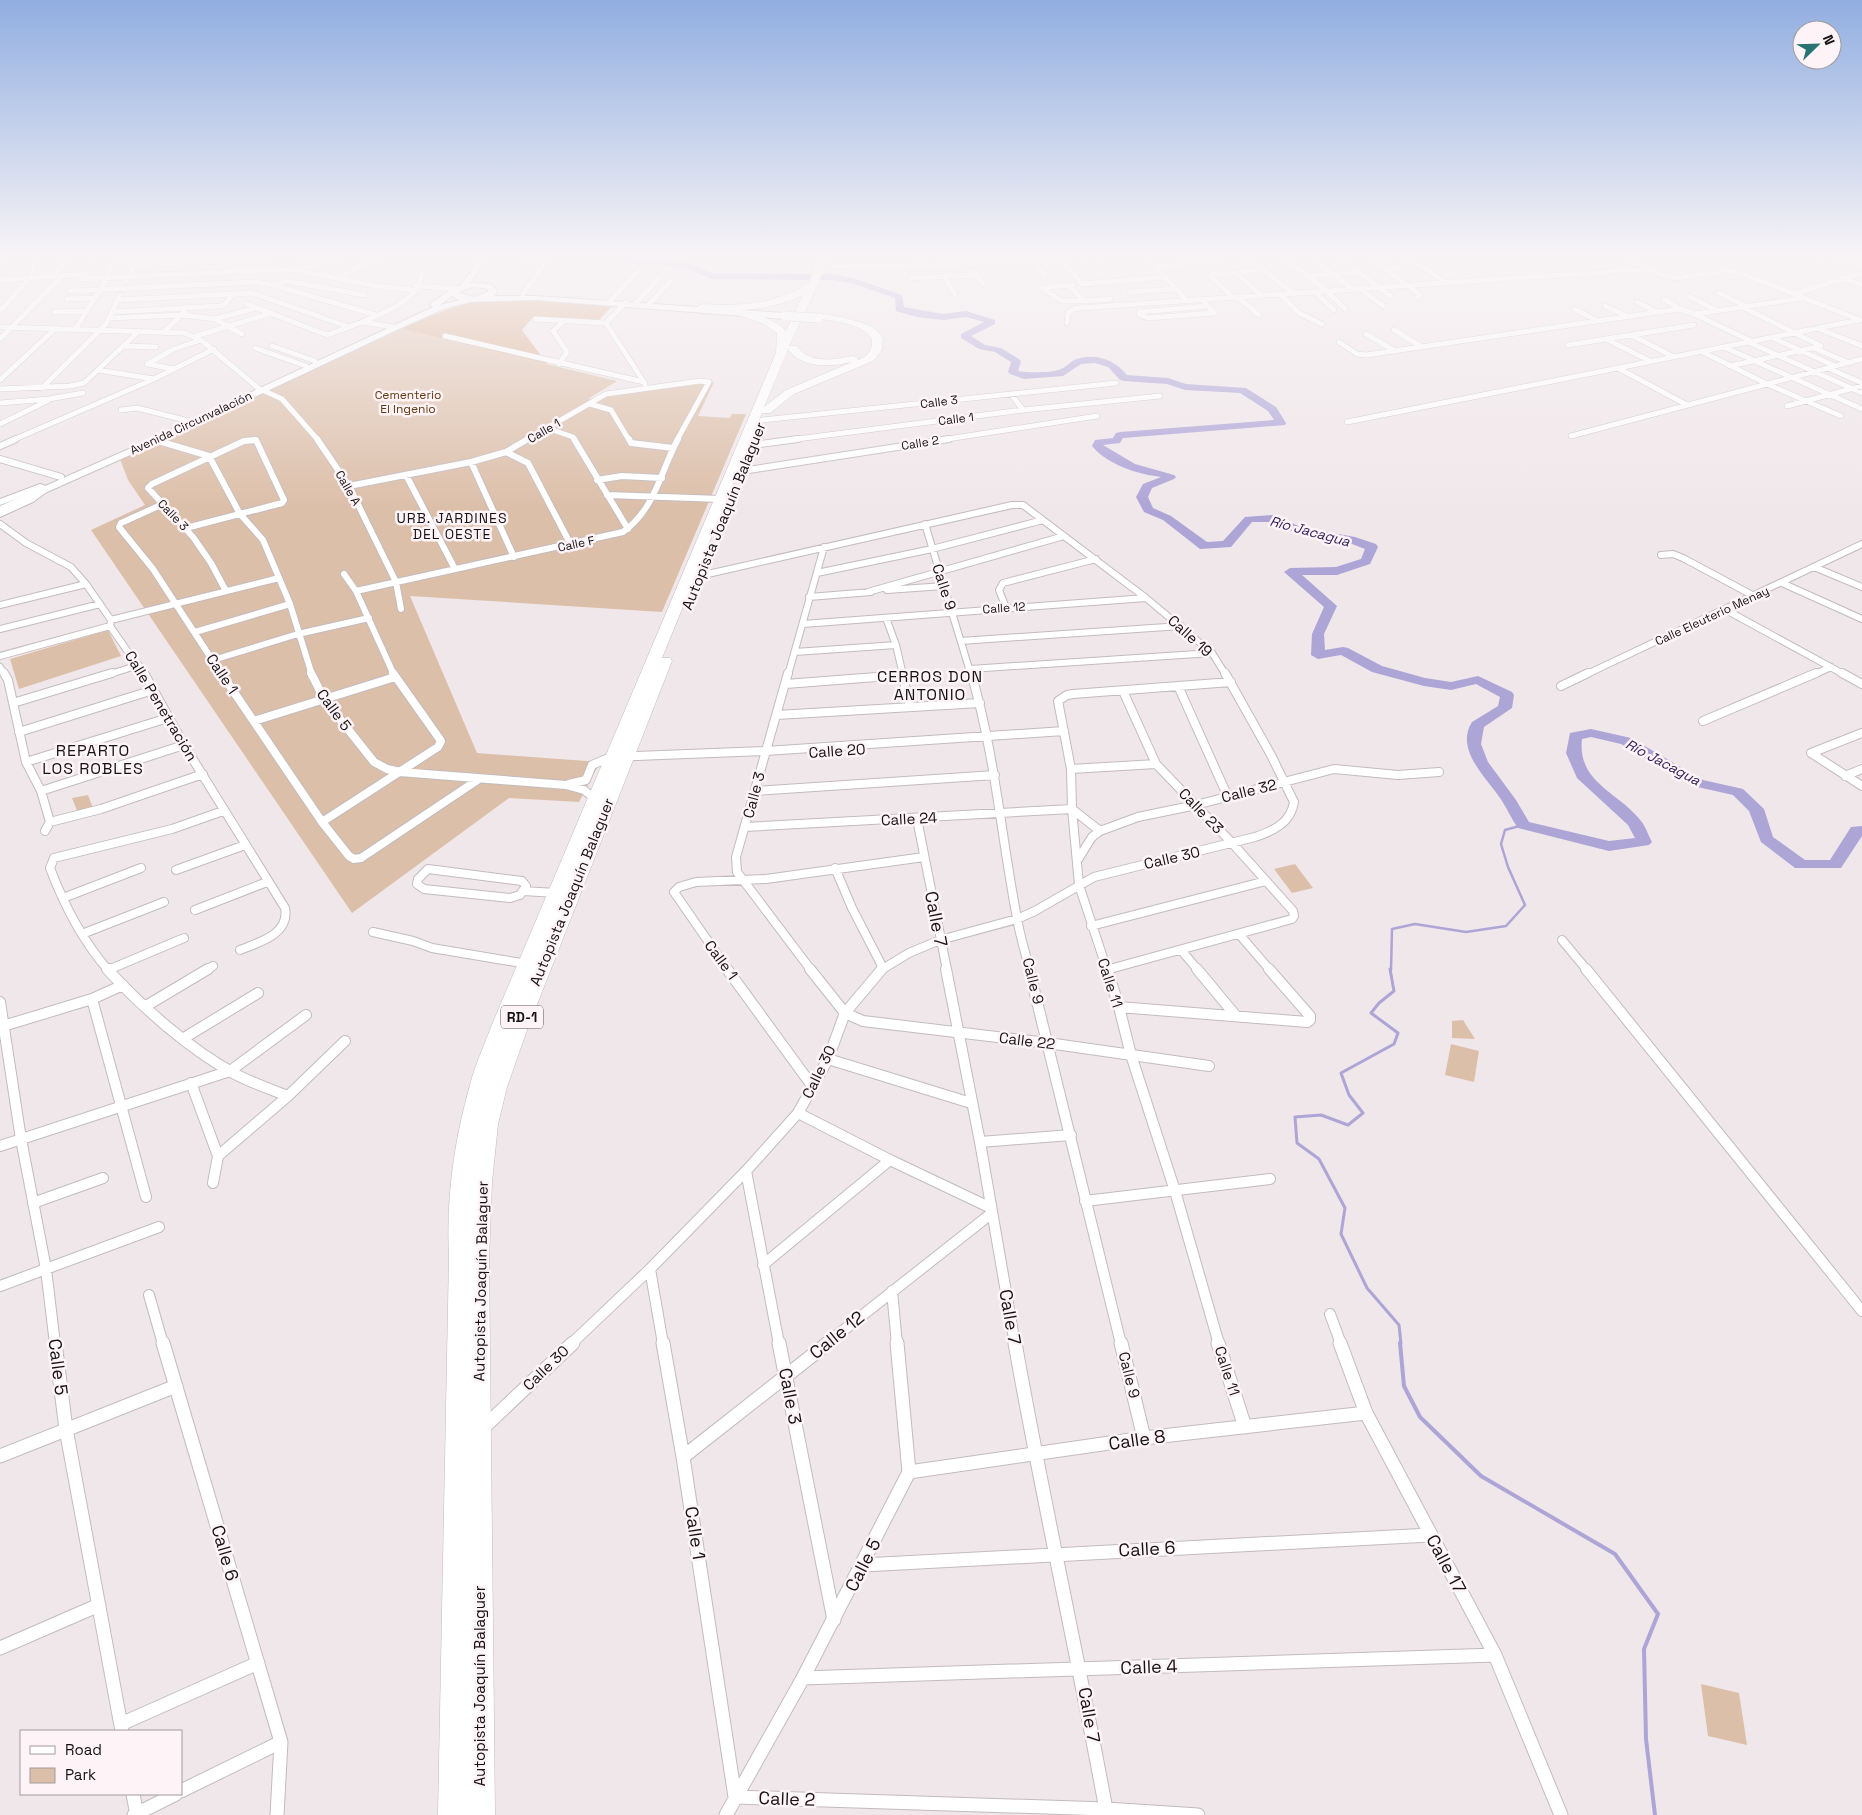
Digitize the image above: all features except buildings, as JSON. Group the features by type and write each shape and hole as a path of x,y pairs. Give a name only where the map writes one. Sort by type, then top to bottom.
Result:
{"highway":[{"path":"783,339 786,351 794,352 806,359 830,362 851,360 862,356 872,348 871,339"},
{"name":"Autopista Joaquín Balaguer","path":"481,1812 478,1432 480,1209 486,1134 491,1108 516,1030 617,761 720,501 792,339"},
{"path":"764,416 790,392 869,359 877,349 879,343 877,339"},
{"name":"Autopista Joaquín Balaguer","path":"454,1746 460,1257 458,1223 467,1138 473,1110 480,1083 501,1027 556,893 594,788 617,761 699,576 764,416 786,351"},
{"path":"446,1815 454,1746"},
{"path":"452,1815 454,1746"}],"main road":[{"name":"Avenida Circunvalación","path":"260,389 315,361 366,339"},
{"name":"Avenida Circunvalación","path":"0,510 44,488 61,477 260,389 367,339"},
{"name":"Avenida Circunvalación","path":"0,504 44,488 154,441 189,421"},
{"name":"Avenida Circunvalación","path":"0,514 30,500 44,488"}],"street":[{"path":"0,380 44,339"},
{"path":"42,388 90,339"},
{"path":"0,389 70,386 84,383 131,339"},
{"path":"174,369 147,364 196,339"},
{"path":"199,339 214,349 260,389"},
{"path":"455,339 644,382"},
{"path":"558,339 566,352 559,364"},
{"path":"616,339 648,388"},
{"path":"1374,339 1395,351"},
{"path":"1408,339 1422,347"},
{"path":"1339,342 1360,355 1478,339"},
{"path":"1568,345 1606,339 1650,361"},
{"path":"1639,339 1674,356"},
{"path":"1743,339 1812,372 1862,393"},
{"path":"1347,422 1764,339"},
{"path":"1775,339 1835,366"},
{"path":"1730,366 1779,357 1821,346 1808,339"},
{"path":"1844,339 1862,346"},
{"path":"123,346 156,347"},
{"path":"272,346 315,361"},
{"path":"1724,347 1862,409"},
{"path":"255,348 306,366"},
{"path":"1814,348 1849,363"},
{"path":"0,446 154,379 214,349"},
{"path":"1700,351 1767,384 1841,416"},
{"path":"1572,436 1862,360"},
{"path":"1618,368 1687,405"},
{"path":"1828,368 1862,384"},
{"path":"98,370 154,379"},
{"name":"Calle 1","path":"350,486 471,462 506,452 606,394 707,381 709,384 673,448"},
{"name":"Calle 3","path":"764,416 1116,383"},
{"path":"1787,406 1852,389 1862,384"},
{"name":"Calle A","path":"260,389 282,399 318,440 350,486 396,582 401,609"},
{"path":"0,403 49,399 84,393"},
{"path":"1011,394 1023,410"},
{"name":"Calle 1","path":"752,445 1023,410 1160,396"},
{"path":"0,424 32,410 49,399"},
{"path":"548,428 573,436 597,480 628,529 637,522 652,498 673,448 631,443 611,410 590,404"},
{"path":"121,410 137,408 189,421"},
{"name":"Calle 2","path":"742,471 1097,416"},
{"name":"Calle 3","path":"226,591 212,562 186,528 148,491 150,486 205,455 252,439 257,441 284,500 282,503"},
{"path":"154,441 196,455 205,455"},
{"path":"506,452 528,463 571,545"},
{"name":"Calle 5","path":"205,455 240,514 263,540 290,604 305,657 324,699 374,762 387,769 400,772 566,784 584,790 594,788"},
{"path":"0,459 61,477"},
{"path":"471,462 514,557"},
{"path":"406,475 455,569"},
{"path":"597,480 622,476 662,478"},
{"path":"608,497 720,501"},
{"path":"186,528 282,503"},
{"name":"Calle 1","path":"163,504 121,523 119,527 154,569 174,603 322,822 349,856 356,859"},
{"name":"Calle 19","path":"925,524 1020,504 1146,598 1212,653 1231,682 1286,782 1294,802 1293,810 1286,821 1272,830 1233,844"},
{"path":"818,573 932,548 1043,520"},
{"name":"Calle Penetración","path":"0,524 26,543 71,567 86,584 139,665 223,811 285,908 288,916 287,922 271,936 240,950"},
{"path":"699,576 925,524"},
{"name":"Calle 9","path":"925,524 980,703 995,775 1017,919 1144,1438"},
{"name":"Calle F","path":"356,591 571,545 616,534 628,529"},
{"path":"868,592 1064,536"},
{"name":"Calle Eleuterio Menay","path":"1561,686 1691,624 1726,610 1862,544"},
{"name":"Calle 3","path":"824,547 736,858 737,872 786,938 846,1013"},
{"path":"1661,555 1673,554 1683,558 1754,596"},
{"path":"1006,608 999,590 1003,583 1096,560"},
{"path":"1814,567 1862,587"},
{"path":"322,822 438,747 441,741 395,677 356,591 344,574"},
{"path":"0,656 111,623 141,611 279,578"},
{"path":"1782,583 1862,619"},
{"path":"0,605 86,584"},
{"path":"809,597 944,586"},
{"name":"Calle 12","path":"803,624 1146,598"},
{"path":"0,629 100,604"},
{"path":"195,632 290,604"},
{"path":"1726,610 1862,684"},
{"path":"213,660 298,634 368,618"},
{"path":"886,618 896,645 910,706"},
{"path":"962,641 1180,626"},
{"path":"795,652 896,645"},
{"path":"970,670 1212,653"},
{"path":"13,703 139,665"},
{"path":"0,667 13,703 26,762 41,791 50,822 45,831"},
{"path":"1703,722 1831,667"},
{"path":"786,684 902,675"},
{"path":"254,721 395,677"},
{"name":"Calle 11","path":"1231,682 1073,694 1058,701 1071,769 1072,809 1079,885 1175,1192 1212,1322 1245,1427"},
{"path":"1178,686 1228,797"},
{"path":"19,732 153,690"},
{"name":"Calle 23","path":"1123,691 1156,764 1233,844 1293,911 1294,916 1292,919 1239,934"},
{"path":"777,715 980,703"},
{"path":"26,762 168,718"},
{"name":"Calle 20","path":"617,761 1064,733"},
{"path":"1862,733 1811,752 1816,758 1862,786"},
{"path":"41,791 184,745"},
{"path":"1071,769 1156,764"},
{"name":"Calle 32","path":"1077,861 1092,838 1100,831 1138,817 1196,805 1341,769 1398,775 1439,772"},
{"path":"1845,776 1862,770"},
{"path":"50,822 101,809 203,774"},
{"path":"755,790 995,775"},
{"path":"356,859 365,855 479,779"},
{"path":"566,784 583,782 594,788"},
{"path":"1072,809 1100,831"},
{"name":"Calle 24","path":"745,827 1072,809"},
{"path":"223,811 172,829 54,858 50,868 82,934 108,970 123,985 184,1038 230,1071 288,1096"},
{"name":"Calle 7","path":"917,819 980,1142 1035,1456 1080,1669 1107,1812"},
{"name":"Calle 30","path":"478,1432 650,1269 746,1171 798,1113 828,1059 846,1013 883,968 909,953 940,940 1017,919 1052,902 1094,877 1233,844"},
{"path":"176,870 245,845"},
{"path":"744,881 924,857"},
{"path":"63,898 141,868"},
{"path":"835,868 852,908 883,968"},
{"path":"523,891 526,886 522,881 432,869 422,874 417,884 424,889 510,898 517,897 523,891 556,893"},
{"name":"Calle 1","path":"744,881 687,884 677,887 674,892 686,912 813,1087"},
{"path":"1091,926 1266,881"},
{"path":"195,910 267,882"},
{"path":"82,934 164,902"},
{"path":"373,932 413,941 432,948 527,964"},
{"path":"1106,970 1239,934 1310,1016 1310,1020 1306,1022 1118,1007"},
{"path":"108,970 184,938"},
{"path":"1562,940 1862,1311"},
{"path":"1181,950 1236,1016"},
{"path":"146,1006 213,966"},
{"path":"2,1026 92,999 123,985"},
{"path":"184,1038 258,993"},
{"path":"92,999 146,1197"},
{"name":"Calle 5","path":"0,1002 2,1026 21,1139 46,1269 66,1429 121,1728"},
{"name":"Calle 22","path":"846,1013 863,1021 1048,1043 1209,1066"},
{"path":"0,1146 191,1082 230,1071 306,1015"},
{"path":"218,1156 288,1096 346,1041"},
{"path":"828,1059 971,1103"},
{"path":"191,1082 218,1156 213,1183"},
{"path":"798,1113 991,1211"},
{"path":"980,1142 1070,1135"},
{"path":"763,1265 890,1160"},
{"name":"Calle 3","path":"746,1171 834,1620"},
{"path":"34,1203 103,1178"},
{"path":"1085,1201 1175,1192 1270,1179"},
{"name":"Calle 12","path":"683,1457 991,1211"},
{"path":"0,1286 158,1227"},
{"name":"Calle 1","path":"650,1269 683,1457 735,1797"},
{"path":"892,1291 909,1472"},
{"name":"Calle 6","path":"150,1295 281,1742 277,1815"},
{"name":"Calle 17","path":"1330,1314 1366,1413 1495,1655 1560,1815"},
{"path":"0,1456 176,1386"},
{"name":"Calle 8","path":"909,1472 1035,1456 1144,1438 1366,1413"},
{"name":"Calle 5","path":"726,1815 834,1620 909,1472"},
{"name":"Calle 6","path":"863,1565 1430,1535"},
{"path":"0,1648 99,1605"},
{"name":"Calle 4","path":"803,1678 1495,1655"},
{"path":"121,1728 258,1664"},
{"path":"182,1791 281,1742"},
{"path":"133,1795 136,1814 174,1795"},
{"name":"Calle 2","path":"735,1797 1198,1815"}],"green space":[{"name":"Cementerio El Ingenio","path":"381,339 442,339 617,381 588,399 714,382 698,416 730,418 732,414 746,414 662,612 410,596 477,753 600,762 579,802 509,798 352,913 91,530 145,505 128,480 120,459"},
{"path":"108,630 121,656 19,689 10,659"},
{"path":"88,795 93,808 78,813 72,798"},
{"path":"1295,864 1313,888 1292,893 1274,869"},
{"path":"1463,1020 1475,1039 1452,1038 1452,1021"},
{"path":"1451,1044 1479,1051 1474,1082 1445,1075"},
{"path":"1701,1684 1739,1693 1747,1745 1708,1736"}],"shaded area":[{"path":"442,339 528,339 547,364"}],"waterway":[{"name":"Río Jacagua","path":"968,339 982,347 998,350 1016,361 1013,372 1024,376 1063,373 1078,362 1086,360 1103,361 1111,365 1124,378 1168,381 1185,387 1242,390 1272,409 1281,423 1120,435 1116,441 1099,442 1097,446 1131,467 1170,477 1147,486 1142,497 1148,510 1167,518 1204,546 1227,544 1249,519 1273,518 1298,530 1355,541 1372,547 1366,561 1337,571 1290,572 1331,606 1318,634 1318,655 1343,651 1377,669 1424,682 1451,686 1478,680 1507,695 1505,708 1477,725 1474,744 1481,762 1509,800 1523,825 1609,846 1644,842 1635,823 1584,778 1573,753 1575,736 1591,733 1626,741 1698,783 1738,792 1756,809 1766,839 1801,865 1835,865 1856,830 1862,831"},
{"path":"1391,970 1392,929 1415,924 1466,932 1506,926 1525,905 1508,867 1501,844 1505,830 1523,825"},
{"path":"1390,969 1394,991 1379,1003 1371,1013 1398,1033 1394,1044 1341,1073 1349,1095 1363,1113 1348,1125 1321,1115 1295,1117 1297,1143 1319,1159 1345,1208 1341,1234 1367,1288 1399,1325 1401,1344"},
{"path":"1400,1343 1404,1386 1420,1417 1481,1476 1615,1554 1658,1614 1644,1649 1646,1739 1655,1815"}],"district":[{"name":"URB. JARDINES DEL OESTE","path":"452,526"},
{"name":"CERROS DON ANTONIO","path":"930,685"},
{"name":"REPARTO LOS ROBLES","path":"93,759"}]}
